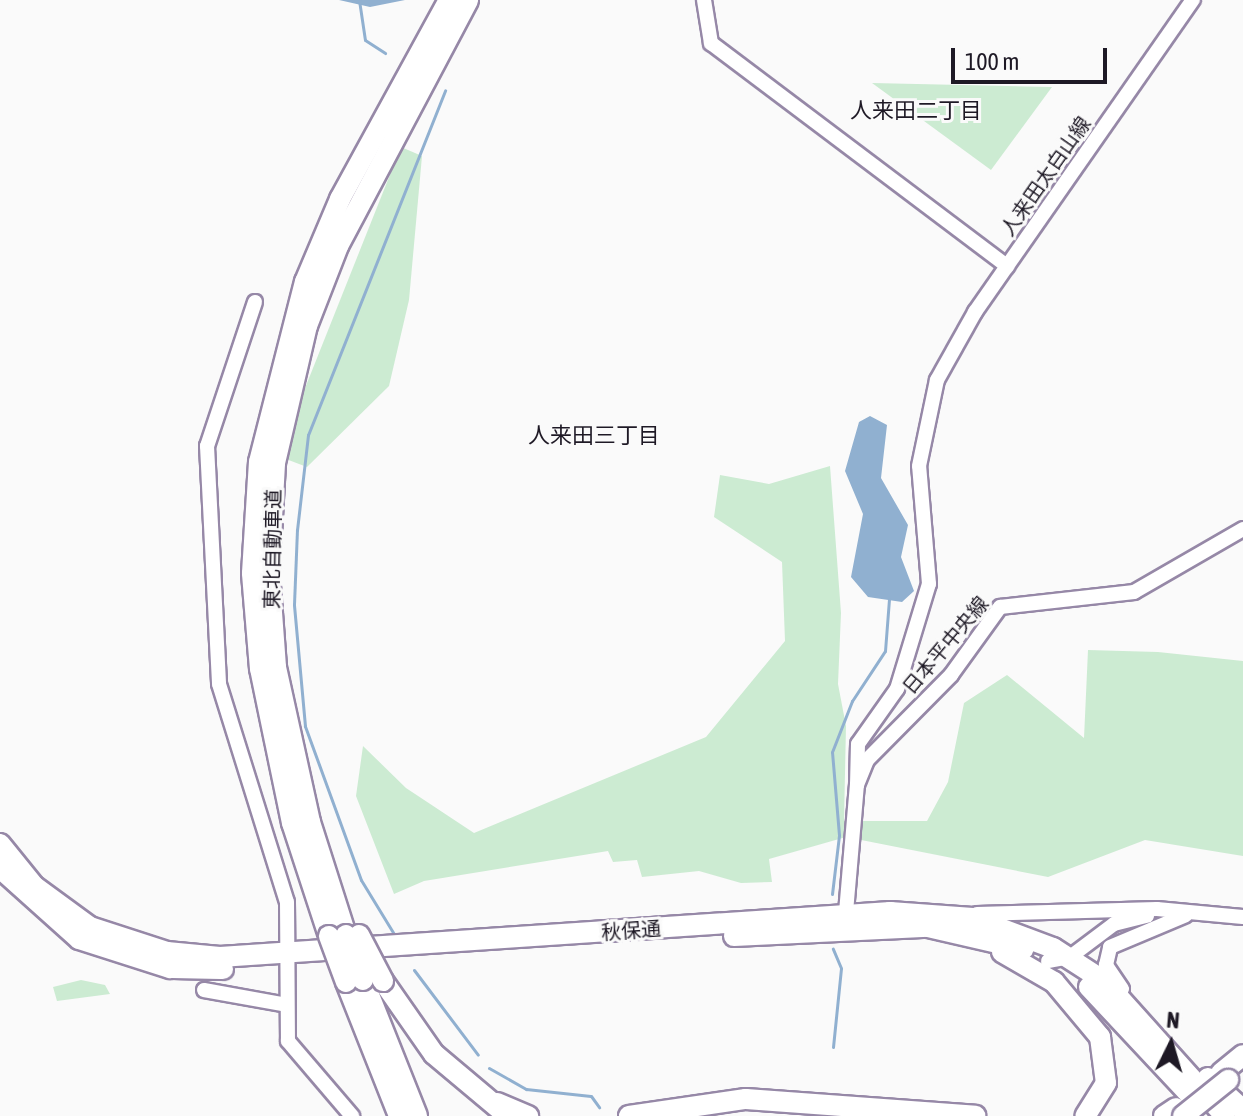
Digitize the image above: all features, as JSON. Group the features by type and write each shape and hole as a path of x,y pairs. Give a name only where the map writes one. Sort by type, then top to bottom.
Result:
{"highway":[{"name":"東北自動車道","path":"417,1116 345,935 289,809 260,669 252,573 259,462 277,368 310,269 449,0"},
{"name":"東北自動車道","path":"345,935 294,763 269,586 283,416 307,326 338,246 468,0"},
{"name":"秋保通","path":"0,844 54,903 127,943 220,957 289,959"},
{"name":"秋保通","path":"0,868 45,916 102,949 170,968 845,913 929,913 995,924 1070,957 1137,1010 1225,1116"},
{"name":"秋保通","path":"845,913 885,927 968,933 1048,961 1119,1012 1208,1116"},
{"path":"885,927 986,946 1068,995 1092,1024 1107,1060 1103,1092 1085,1116"},
{"path":"345,935 364,981 469,1087 508,1116"},
{"name":"東北自動車道","path":"364,981 371,1047 399,1116"},
{"path":"1157,1033 1243,1110"},
{"path":"371,1047 391,1116"},
{"path":"1174,1113 1231,1074 1243,1055"},
{"path":"469,1087 528,1116"},
{"path":"629,1116 708,1101 871,1104 975,1116"},
{"path":"787,1102 845,1115 871,1104"},
{"path":"805,1116 910,1116"}],"street":[{"path":"704,0 711,43 1007,266"},
{"name":"人来田太白山線","path":"857,785 858,744 897,689 929,584 919,466 937,380 1007,266 1193,0"},
{"path":"255,302 207,446 219,684 272,838 289,959 287,1005 294,1053 352,1116"},
{"name":"日本平中央線","path":"845,913 857,785 881,743 951,675 1000,607 1134,592 1243,529"},
{"path":"929,913 1219,913 1243,917"},
{"path":"1137,1010 1106,965 1110,947 1151,924 1198,913"},
{"path":"1048,961 1070,957 1114,924 1219,913"},
{"path":"204,990 287,1005"}],"green space":[{"path":"872,83 1052,87 991,170"},
{"path":"401,147 422,156 409,300 389,386 307,467 278,456"},
{"path":"830,466 841,613 838,684 846,726 844,821 927,821 948,782 964,703 1007,675 1084,738 1088,650 1158,652 1243,661 1243,856 1145,840 1048,877 846,837 769,859 772,882 741,883 699,871 642,877 637,860 613,862 608,851 424,881 394,894 356,796 363,746 406,788 474,833 706,737 785,641 782,562 714,517 720,475 769,484"},
{"path":"81,980 105,985 110,994 57,1001 53,987"}],"water":[{"path":"339,0 405,0 370,7"},
{"path":"870,416 887,425 881,478 908,525 901,557 914,591 902,602 868,597 851,577 863,514 845,471 859,422"}],"waterway":[{"path":"359,0 365,40 385,53"},
{"path":"394,934 361,880 305,726 294,604 297,530 308,435 445,90"},
{"path":"832,894 839,835 832,752 852,701 885,651 889,599"},
{"path":"833,949 841,968 833,1047"},
{"path":"414,970 478,1055"},
{"path":"489,1068 526,1089 591,1096 599,1107"}],"district":[{"name":"人来田二丁目","path":"916,111"},
{"name":"人来田三丁目","path":"594,436"}]}
